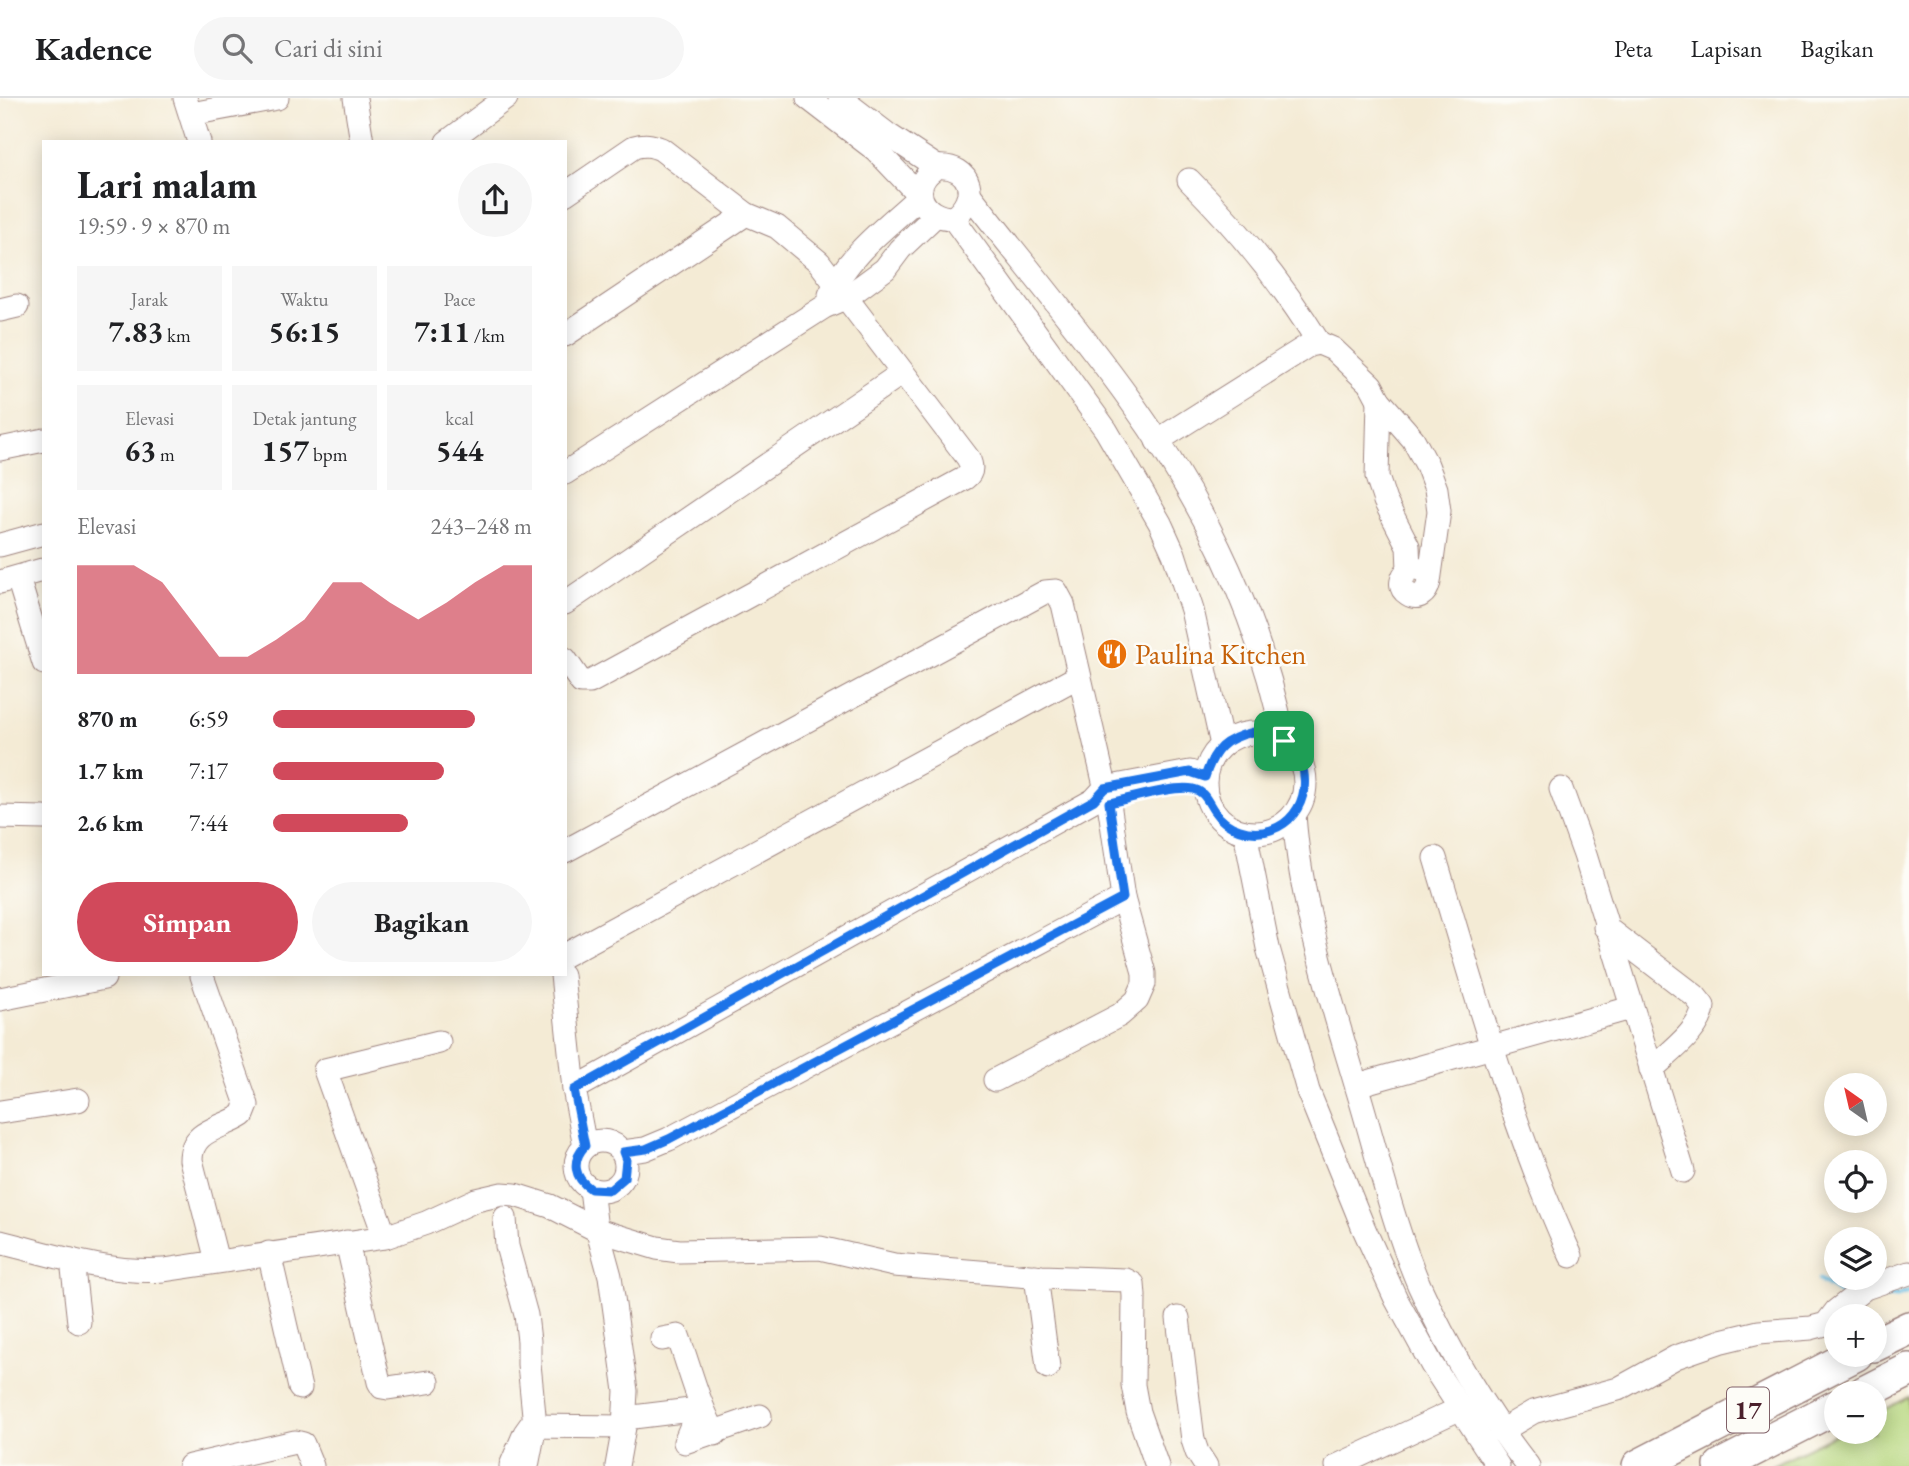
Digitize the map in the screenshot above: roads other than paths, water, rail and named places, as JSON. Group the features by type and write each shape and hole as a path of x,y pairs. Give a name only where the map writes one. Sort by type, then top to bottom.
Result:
{"highway":[{"name":"17","path":"1639,1466 1831,1367"},
{"path":"1887,1381 1909,1370"},
{"name":"17","path":"1721,1466 1824,1413"}],"street":[{"path":"198,140 188,106 277,98"},
{"path":"355,98 362,140"},
{"path":"450,140 506,98"},
{"path":"808,98 877,151 920,196 923,203 944,217 1106,430 1160,523 1174,554 1192,610 1222,745"},
{"path":"840,98 937,167 951,167 962,174 970,195 967,204 944,217 900,250 886,269 841,289"},
{"path":"567,193 634,148 643,144 652,145 661,149 746,214 777,227 819,262 841,289 901,373 968,458 972,468 970,474 590,682 581,682 567,662"},
{"path":"567,472 824,307 841,289 861,250 920,196 925,177 937,167"},
{"path":"1189,180 1241,234 1319,343 1333,349 1370,385 1379,400 1413,439 1433,479 1439,511 1429,583 1423,570 1409,569 1408,546 1385,501 1377,477 1379,400"},
{"path":"970,195 1130,400 1198,506 1235,583 1272,684 1284,741"},
{"path":"567,334 746,214"},
{"path":"1157,441 1309,345 1319,343"},
{"path":"567,602 901,373"},
{"path":"0,449 42,440"},
{"path":"0,545 42,534"},
{"path":"1408,546 1434,547"},
{"path":"42,570 9,580 42,658"},
{"path":"567,850 1045,592 1056,591 1061,596 1079,676 1123,898 1144,973 1144,984 1137,1000 1108,1022 995,1080"},
{"path":"567,954 1079,676"},
{"path":"1294,816 1274,830 1259,833 1245,832 1227,825 1214,812 1206,788 1211,759 1222,745 1236,736 1253,732 1269,734 1284,741 1297,754 1305,772 1305,790 1294,816 1300,865 1341,1039 1394,1213 1420,1285 1462,1367 1501,1431 1528,1466"},
{"path":"574,1090 1102,797 1206,788"},
{"path":"1560,789 1585,855 1605,927 1683,1171"},
{"path":"0,817 42,818"},
{"path":"1245,832 1268,948 1308,1091 1364,1229 1396,1299 1432,1365 1498,1466"},
{"path":"1435,858 1492,1048 1544,1194 1571,1255"},
{"path":"623,1152 646,1149 669,1139 1123,898"},
{"path":"1605,927 1695,996 1703,1006 1702,1016 1695,1028 1651,1070"},
{"path":"202,976 247,1105 243,1115 202,1135 191,1151 216,1261"},
{"path":"562,976 574,1090 585,1146"},
{"path":"0,999 104,978"},
{"path":"1357,1085 1631,1008"},
{"path":"385,1237 325,1070 439,1042"},
{"path":"0,1112 78,1100"},
{"path":"591,1189 610,1190 624,1178 626,1160 623,1152 610,1141 601,1140 585,1146 576,1161 576,1170 579,1178 591,1189 597,1230 610,1276 621,1351 626,1391 617,1466"},
{"path":"0,1242 111,1268 149,1271 385,1237 426,1223 482,1198 502,1194 515,1195 550,1206 597,1230 657,1248 678,1251 820,1248 894,1265 1036,1276 1122,1279 1133,1284 1133,1385 1138,1412 1157,1466"},
{"path":"505,1217 512,1270 526,1315 535,1425 527,1466"},
{"path":"347,1242 379,1382 382,1387 388,1388 428,1382"},
{"path":"270,1253 300,1388"},
{"path":"72,1260 79,1322"},
{"path":"1501,1431 1533,1412 1618,1389 1676,1357 1722,1340 1759,1332 1811,1328 1826,1324 1836,1311 1865,1288 1909,1273"},
{"path":"1036,1276 1048,1367"},
{"path":"1178,1318 1193,1440 1206,1466"},
{"path":"662,1339 678,1336 698,1394 700,1408 715,1434 760,1416"},
{"path":"511,1466 528,1428 535,1425 624,1423 700,1408"},
{"path":"1337,1466 1461,1408"},
{"path":"190,1466 295,1442 303,1444 312,1466"}],"waterway":[{"path":"1819,1280 1842,1295"},
{"path":"1872,1297 1898,1296 1909,1292"}],"place":[{"name":"Paulina Kitchen","path":"1112,654"}]}
